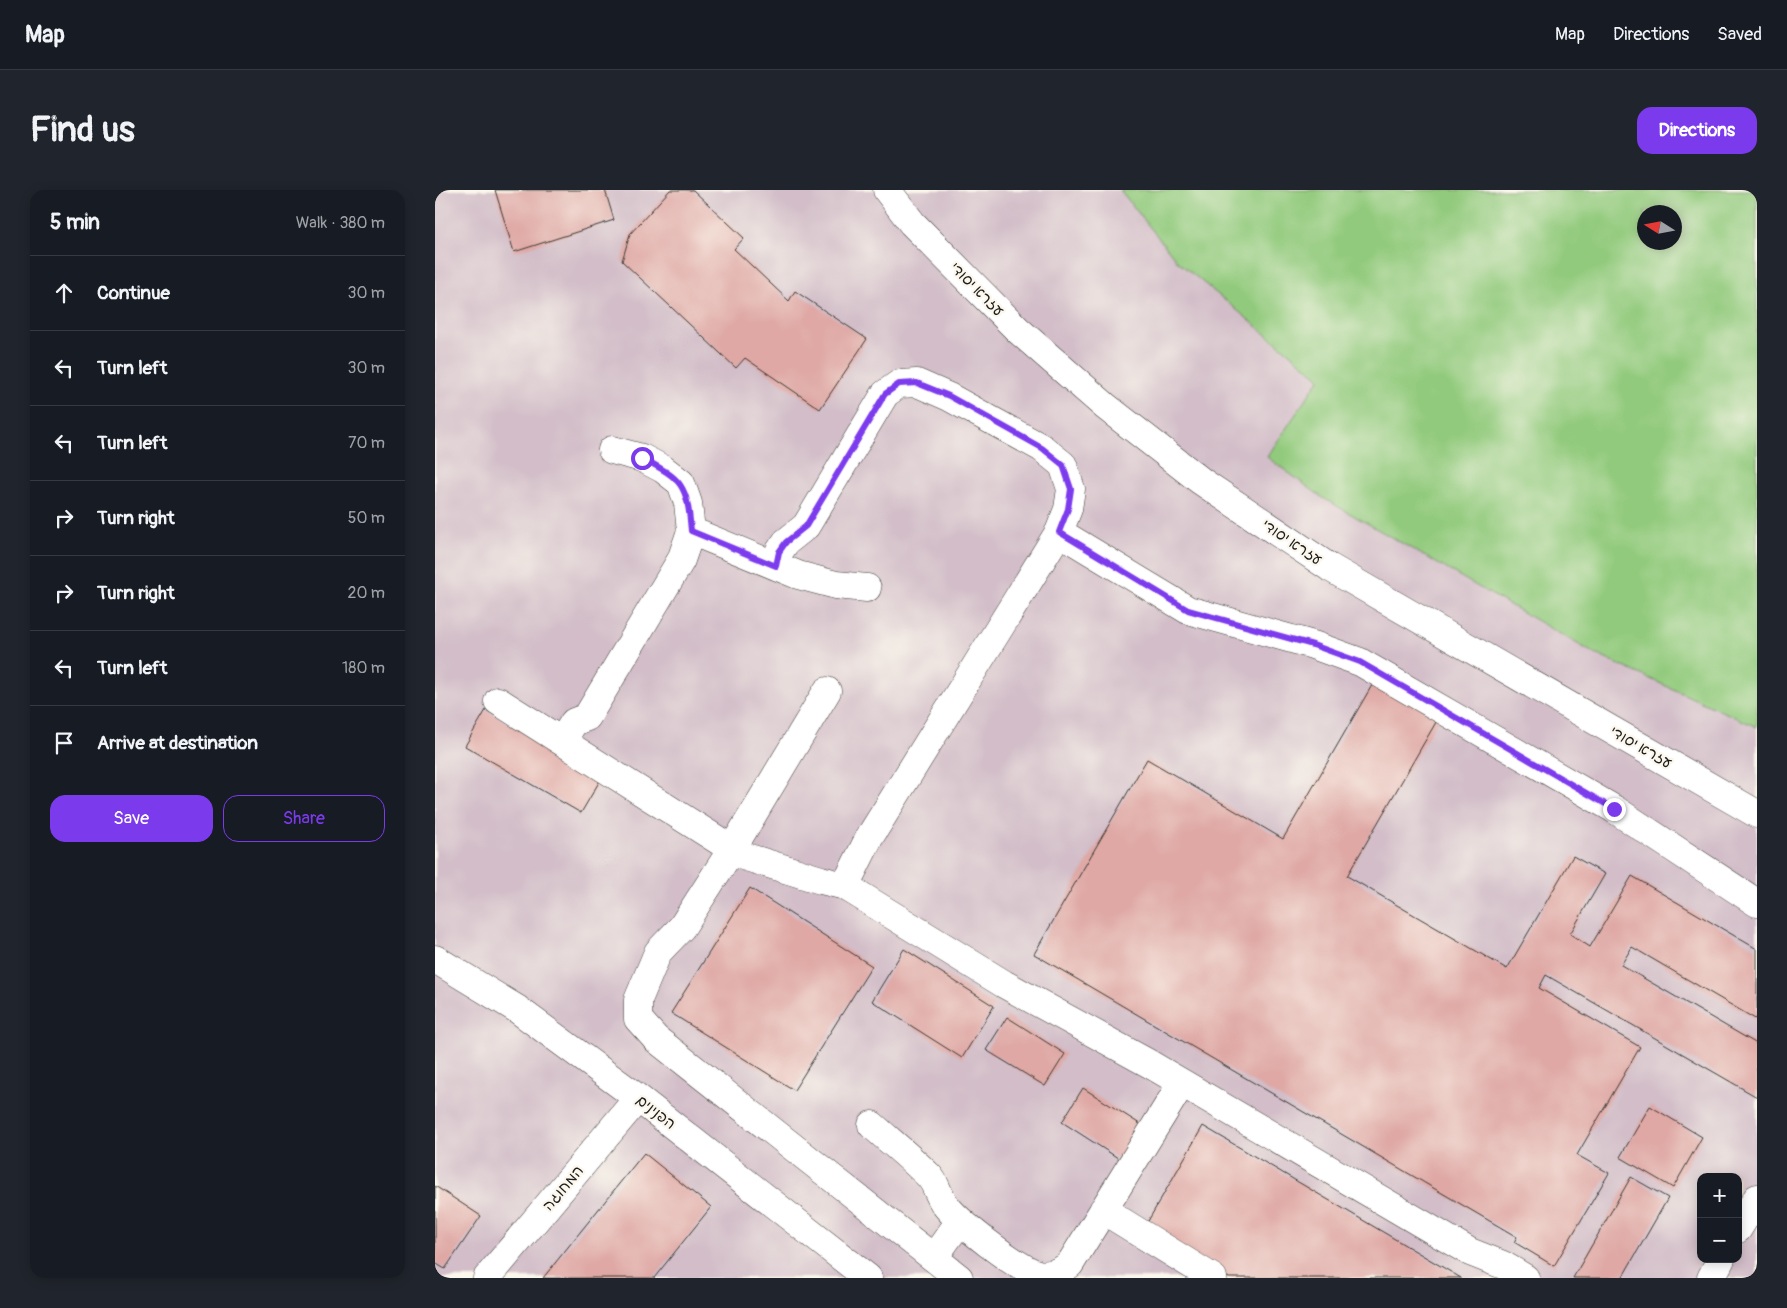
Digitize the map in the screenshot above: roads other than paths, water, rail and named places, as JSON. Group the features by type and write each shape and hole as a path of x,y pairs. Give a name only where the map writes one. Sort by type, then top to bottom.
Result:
{"street":[{"name":"עזרא יסודי","path":"887,190 912,224 1019,330 1105,406 1201,481 1329,567 1757,814"},
{"path":"776,566 779,552 786,542 806,526 879,402 885,394 899,384 917,383 949,396 1042,448 1063,465 1071,489 1068,509 1059,532 869,838 845,886"},
{"path":"561,741 574,722 587,717 681,560 691,531 689,503 681,483 663,469 642,458 612,450"},
{"path":"691,531 815,580 837,585 867,588"},
{"path":"1059,532 1188,610 1313,645 1360,662 1614,809 1757,903"},
{"path":"827,691 732,849 682,927 658,952 638,1000 638,1019 656,1039 959,1278"},
{"path":"498,700 743,856 845,886 1004,984 1149,1063 1508,1274"},
{"name":"הפנינים","path":"435,959 517,1009 638,1098 868,1278"},
{"path":"872,1125 931,1178 944,1204 960,1221 1016,1264 1039,1274 1052,1274 1063,1270 1070,1264 1182,1083"},
{"name":"המחוגה","path":"487,1278 638,1098"},
{"path":"1742,1222 1757,1198"},
{"path":"1103,1210 1213,1278"},
{"path":"933,1258 960,1221"},
{"path":"1711,1278 1719,1263"}]}
